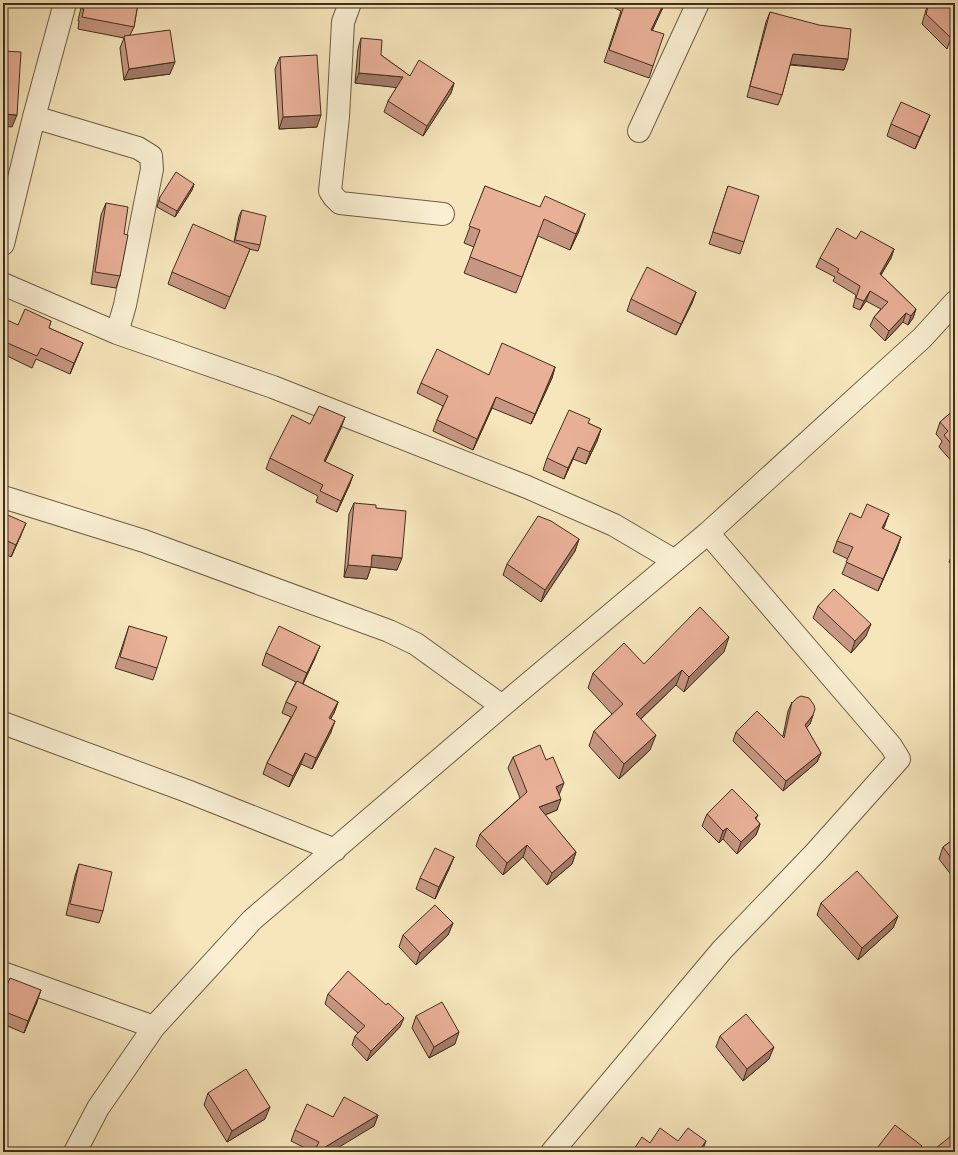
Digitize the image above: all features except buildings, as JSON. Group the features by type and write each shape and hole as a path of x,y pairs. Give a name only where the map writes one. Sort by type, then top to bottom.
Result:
{"street":[{"path":"3,244 34,117 65,3"},
{"path":"350,3 343,22 338,117 330,190 340,203 443,214"},
{"path":"640,131 698,3"},
{"path":"34,117 138,148 151,156 152,169 125,305 117,333"},
{"path":"3,284 117,333 273,387 527,487 614,525 675,561"},
{"path":"75,1152 98,1108 154,1028 252,920 502,706 708,533 922,338 955,302"},
{"path":"3,497 144,541 389,631 416,644 502,706"},
{"path":"552,1152 722,950 816,852 899,759 891,746 708,533"},
{"path":"3,723 187,791 335,850"},
{"path":"3,973 154,1028"}]}
